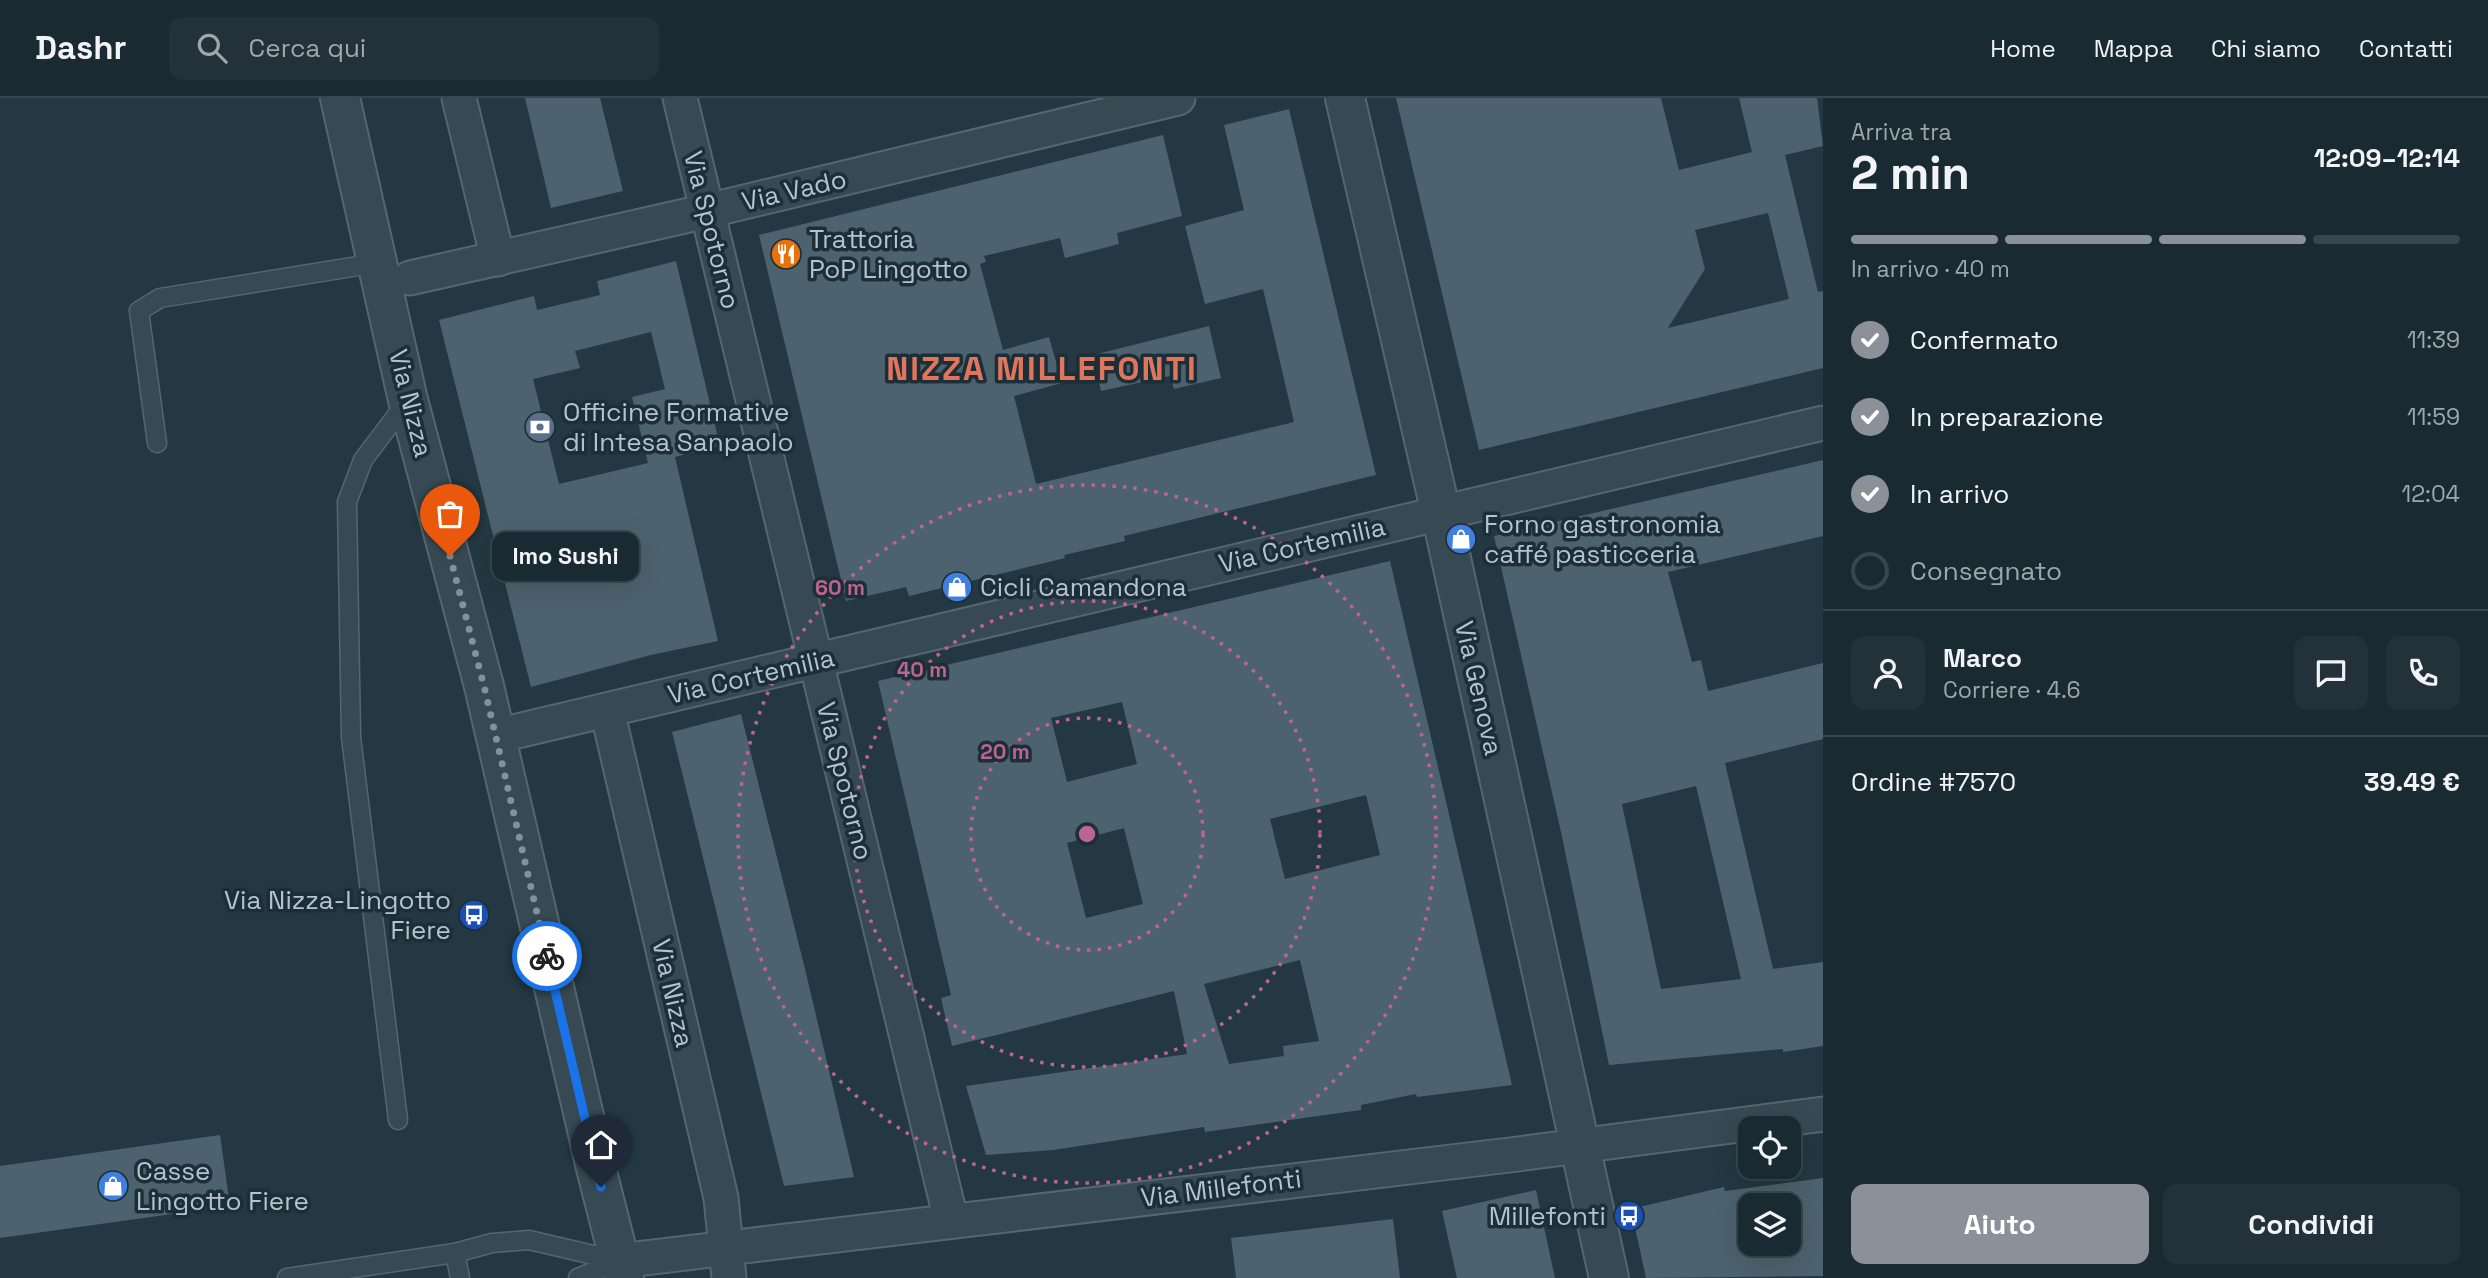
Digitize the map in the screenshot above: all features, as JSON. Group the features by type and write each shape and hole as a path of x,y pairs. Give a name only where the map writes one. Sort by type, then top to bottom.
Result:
{"street":[{"name":"Via Nizza","path":"341,98 390,275 408,400 496,736 621,1269"},
{"path":"459,98 498,258"},
{"name":"Via Spotorno","path":"680,98 951,1220"},
{"name":"Via Vado","path":"390,275 498,258 707,211 1178,98"},
{"name":"Via Genova","path":"1345,98 1441,513 1609,1278"},
{"name":"Via Cortemilia","path":"496,736 1823,423"},
{"name":"Via Nizza","path":"607,710 721,1198 727,1263"},
{"name":"Via Millefonti","path":"621,1269 727,1263 951,1220 1581,1146 1823,1114"}],"lane":[{"path":"157,443 139,312 160,298 390,275"},
{"path":"398,1120 351,737 347,502 363,460 408,400"},
{"path":"286,1278 455,1252 492,1243 529,1240 621,1269"},
{"path":"455,1252 460,1278"},
{"path":"578,1278 621,1269"}],"building":[{"path":"525,98 600,98 623,191 551,208"},
{"path":"1396,98 1661,98 1679,170 1752,152 1739,98 1817,98 1823,146 1785,155 1818,292 1823,291 1823,368 1479,450","holes":["1768,213 1789,299 1668,328 1705,269 1695,230"]},
{"path":"1289,109 1376,475 1124,536 1125,541 1064,555 1065,558 909,596 906,587 846,601 759,235 1163,135 1182,216 1117,233 1119,244 1065,258 1060,238 984,256 986,262 980,264 1003,350 1049,337 1062,383 1014,396 1036,484 1294,422 1263,289 1205,304 1185,226 1244,210 1224,125"},
{"path":"676,261 720,446 675,457 718,641 651,655 531,687 439,320 534,296 537,310 600,295 597,281","holes":["651,332 665,389 632,397 648,463 559,484 533,379 580,368 575,351"]},
{"path":"1209,326 1221,378 1174,389 1170,376 1101,391 1093,355"},
{"path":"1823,460 1823,536 1668,572 1692,662 1701,660 1708,691 1823,663 1823,739 1725,763 1773,969 1823,962 1823,1046 1783,1052 1783,1049 1609,1065 1561,832 1494,536","holes":["1696,786 1741,979 1661,989 1622,804"]},
{"path":"1390,561 1512,1085 1417,1097 1416,1094 1361,1105 1361,1110 1205,1132 1204,1127 1053,1150 986,1155 966,1086 1187,1054 1174,991 952,1046 941,998 951,995 878,681","holes":["1122,702 1137,764 1067,782 1051,718","1366,795 1380,855 1285,879 1270,819","1124,828 1143,904 1086,918 1067,843","1300,960 1319,1041 1283,1046 1284,1056 1229,1064 1204,984"]},
{"path":"741,714 854,1177 784,1186 672,732"},
{"name":"Casse Lingotto Fiere","path":"220,1135 230,1206 0,1238 0,1166"},
{"path":"1823,1178 1823,1276 1646,1278 1631,1209 1724,1187 1725,1191"},
{"path":"1536,1190 1555,1278 1457,1278 1442,1211"},
{"path":"1393,1219 1400,1278 1236,1278 1231,1238"}],"way so far":[{"path":"450,556 484,686 547,956"}],"place":[{"name":"Trattoria PoP Lingotto","path":"786,254"},
{"name":"Officine Formative di Intesa Sanpaolo","path":"540,427"},
{"name":"Forno gastronomia caffé pasticceria","path":"1461,539"},
{"name":"Imo Sushi","path":"450,556"},
{"name":"Cicli Camandona","path":"957,587"},
{"name":"Via Nizza-Lingotto Fiere","path":"474,915"},
{"name":"Casse Lingotto Fiere","path":"113,1186"},
{"name":"Millefonti","path":"1629,1216"}],"district":[{"name":"NIZZA MILLEFONTI","path":"1042,369"}],"route":[{"path":"547,956 601,1187"}]}
